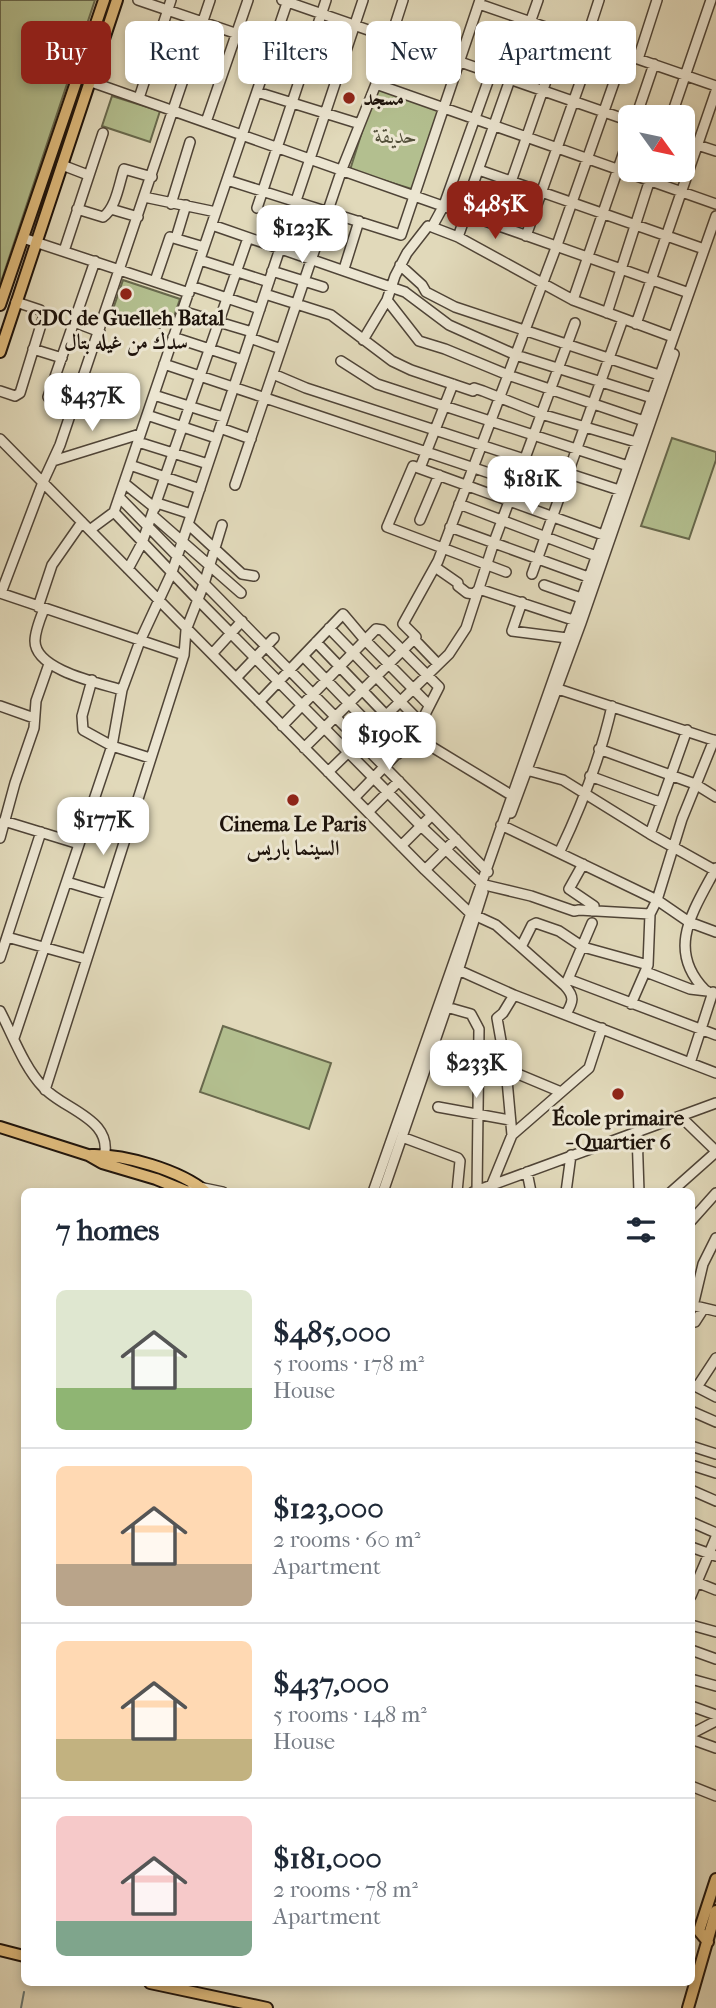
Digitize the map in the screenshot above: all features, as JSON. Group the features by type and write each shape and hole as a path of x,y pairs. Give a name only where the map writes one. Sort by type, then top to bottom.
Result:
{"main road":[{"path":"99,21 104,0"},
{"path":"108,21 117,0"},
{"path":"0,305 82,84"},
{"path":"1,345 62,165 83,84"},
{"path":"0,1127 88,1155 156,1167 200,1188"},
{"path":"104,1158 177,1188"},
{"path":"695,1976 716,1879"},
{"path":"704,1936 716,1911"},
{"path":"0,1950 21,1955"},
{"path":"164,1986 267,2008"},
{"path":"688,2008 693,1986"}],"street":[{"path":"141,0 200,21"},
{"path":"139,98 171,0"},
{"path":"203,21 211,0"},
{"path":"206,122 248,0"},
{"path":"320,21 327,0"},
{"path":"352,31 363,0"},
{"path":"396,21 403,0"},
{"path":"461,56 480,2 530,21 538,0"},
{"path":"594,21 599,0"},
{"path":"636,324 716,88 638,59 657,0"},
{"path":"675,105 711,0"},
{"path":"280,21 286,1 366,29"},
{"path":"224,29 236,33"},
{"path":"640,105 654,64"},
{"path":"96,84 689,293"},
{"path":"183,84 100,332 53,461 0,593 184,655"},
{"path":"91,529 114,512 260,84"},
{"path":"257,208 298,84"},
{"path":"14,1038 112,746 122,690 172,572 335,84"},
{"path":"235,485 342,169 376,84 618,169 573,300"},
{"path":"227,180 401,235 452,84"},
{"path":"432,227 444,205 487,84"},
{"path":"458,237 507,84"},
{"path":"523,84 618,117"},
{"path":"496,225 544,84"},
{"path":"526,236 578,84"},
{"path":"438,664 403,624 443,548 557,245 614,84"},
{"path":"257,92 360,124"},
{"path":"64,251 103,133"},
{"path":"171,204 190,142"},
{"path":"695,144 716,151"},
{"path":"62,165 88,175"},
{"path":"77,209 103,217 111,209 124,169 152,177"},
{"path":"479,170 704,249"},
{"path":"607,313 648,182"},
{"path":"655,182 716,204"},
{"path":"144,197 216,212"},
{"path":"176,238 186,205"},
{"path":"111,209 138,218"},
{"path":"554,687 567,638 577,622 581,598 652,398 663,376 673,337 716,216"},
{"path":"344,269 359,221"},
{"path":"212,225 405,292 449,326 516,355 652,398"},
{"path":"363,340 387,300 400,265 412,244 428,226 458,237 573,300 673,337"},
{"path":"375,1188 404,1117 487,871 716,234"},
{"path":"155,281 170,237 204,247"},
{"path":"23,238 155,281 227,298 260,309"},
{"path":"128,569 142,544 248,238"},
{"path":"200,260 269,282"},
{"path":"72,408 51,401 48,397 95,261"},
{"path":"400,265 426,292 455,307 663,376"},
{"path":"272,271 323,287"},
{"path":"265,294 331,315 392,361 411,370 541,414 636,442"},
{"path":"387,300 419,341 550,390 644,421"},
{"path":"0,391 15,396 20,393 44,315 43,312 16,302"},
{"path":"182,311 281,348"},
{"path":"532,574 623,319"},
{"path":"74,322 100,332"},
{"path":"328,772 449,654 466,628 494,542 575,323"},
{"path":"173,337 243,360"},
{"path":"33,349 62,358"},
{"path":"341,361 377,384 628,466"},
{"path":"164,363 516,482"},
{"path":"273,374 306,388 620,490"},
{"path":"420,468 453,384"},
{"path":"154,395 223,417"},
{"path":"147,415 216,438"},
{"path":"220,428 251,439"},
{"path":"53,461 139,438 173,454 208,464"},
{"path":"0,439 91,529 186,630 473,915 496,925 567,983 716,1035"},
{"path":"130,464 200,489"},
{"path":"506,572 387,527 413,466 603,535"},
{"path":"420,520 439,475"},
{"path":"124,483 155,508 209,566 241,593"},
{"path":"119,497 487,871"},
{"path":"459,504 596,556"},
{"path":"155,508 191,514"},
{"path":"114,512 142,544 388,793 483,884 574,911 650,914"},
{"path":"82,522 52,565 34,639 36,648 49,664 122,690"},
{"path":"188,524 242,574 254,576"},
{"path":"45,1090 184,655 186,630 204,584 222,525"},
{"path":"450,527 589,578"},
{"path":"435,567 467,593 474,594 479,589"},
{"path":"544,585 581,598"},
{"path":"479,589 577,622"},
{"path":"522,602 512,631 567,638"},
{"path":"259,702 343,614 429,705"},
{"path":"212,654 242,621"},
{"path":"329,628 422,724"},
{"path":"282,726 378,628 428,675 439,687 422,724 398,754 354,798"},
{"path":"236,678 274,638"},
{"path":"304,748 414,639"},
{"path":"316,642 386,715 412,738 511,795"},
{"path":"303,656 398,754"},
{"path":"0,838 34,728 36,701 49,664"},
{"path":"92,680 81,723 83,730 112,746 150,758"},
{"path":"554,687 715,741 695,784 650,914 647,969 631,1004"},
{"path":"0,706 34,718"},
{"path":"560,851 575,820 612,706"},
{"path":"650,834 687,730"},
{"path":"599,749 695,784 716,797"},
{"path":"524,769 563,780 672,847 716,870 689,922 684,948 693,975 711,991"},
{"path":"504,826 511,795 524,769"},
{"path":"590,776 660,802"},
{"path":"368,812 399,781"},
{"path":"401,846 432,815"},
{"path":"4,821 79,844"},
{"path":"504,826 657,900 689,922 716,932"},
{"path":"0,958 41,832"},
{"path":"425,870 456,839"},
{"path":"583,864 569,888 594,906 592,911"},
{"path":"67,882 107,894"},
{"path":"522,947 531,926 536,923 559,931 583,947 647,969 690,989 711,991"},
{"path":"566,1014 573,1002 567,983 592,923"},
{"path":"7,937 86,959"},
{"path":"455,969 514,995 716,1073"},
{"path":"690,1063 702,1030 711,991"},
{"path":"512,1135 506,1069 497,1018 514,995"},
{"path":"442,1006 471,1014 479,1029 476,1188"},
{"path":"0,1011 45,1090 95,1124 103,1140 104,1158"},
{"path":"492,1184 512,1135 589,1068 602,1028"},
{"path":"506,1069 561,1092"},
{"path":"483,1188 716,1103"},
{"path":"438,1107 510,1120"},
{"path":"384,1188 402,1137 404,1117"},
{"path":"675,1188 716,1151 681,1117"},
{"path":"637,1132 636,1163 640,1188"},
{"path":"402,1137 458,1158 457,1188"},
{"path":"567,1188 571,1155"},
{"path":"527,1172 530,1188"},
{"path":"695,1217 716,1193"},
{"path":"695,1295 703,1264 716,1238"},
{"path":"695,1306 716,1311"},
{"path":"695,1322 704,1308"},
{"path":"695,1385 716,1358"},
{"path":"695,1386 716,1397"},
{"path":"695,1413 716,1422"},
{"path":"695,1447 716,1454"},
{"path":"695,1466 716,1473"},
{"path":"695,1492 716,1501"},
{"path":"695,1524 716,1535 712,1555 695,1580"},
{"path":"695,1549 712,1555"},
{"path":"695,1582 716,1590"},
{"path":"695,1626 716,1632"},
{"path":"695,1651 716,1659"},
{"path":"695,1680 716,1686"},
{"path":"695,1707 716,1715"},
{"path":"695,1734 716,1721"},
{"path":"695,1739 716,1748"},
{"path":"695,1788 716,1796"}],"green space":[{"path":"0,0 95,0 88,21 21,21 21,84 67,84 0,285"},
{"name":"حديقة","path":"377,84 442,107 415,190 350,170"},
{"path":"112,96 160,111 150,142 102,126"},
{"path":"123,280 180,299 171,325 163,323 160,328 112,312"},
{"path":"672,438 716,452 716,460 689,539 641,526"},
{"path":"223,1026 331,1063 309,1129 200,1092"}],"waterway":[{"path":"21,2008 24,1992"}],"place":[{"name":"مسجد","path":"349,98"},
{"name":"CDC de Guelleh Batal سدك من غيله بتال","path":"126,294"},
{"name":"Cinema Le Paris السينما باريس","path":"293,800"},
{"name":"École primaire - Quartier 6","path":"618,1094"}]}
